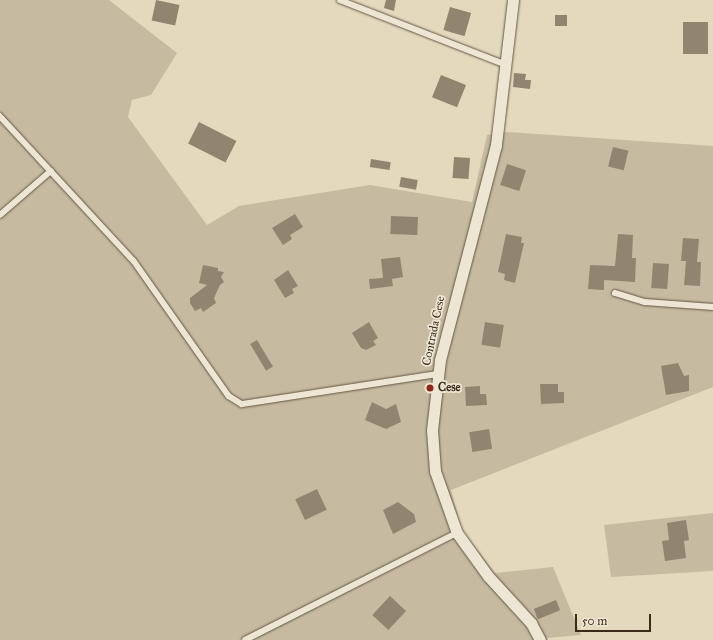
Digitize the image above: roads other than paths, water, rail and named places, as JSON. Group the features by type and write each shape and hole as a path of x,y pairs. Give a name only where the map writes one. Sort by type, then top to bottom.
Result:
{"street":[{"name":"Contrada Cese","path":"513,0 504,64 496,145 457,287 438,374 432,430 435,471 457,533 488,576 531,623 540,640"}],"lane":[{"path":"340,0 504,64"},
{"path":"0,116 134,261 229,396 242,404 438,374"},
{"path":"0,215 51,171"},
{"path":"615,293 645,302 713,307"},
{"path":"245,640 457,533"}],"place":[{"name":"Cese","path":"430,388"}]}
